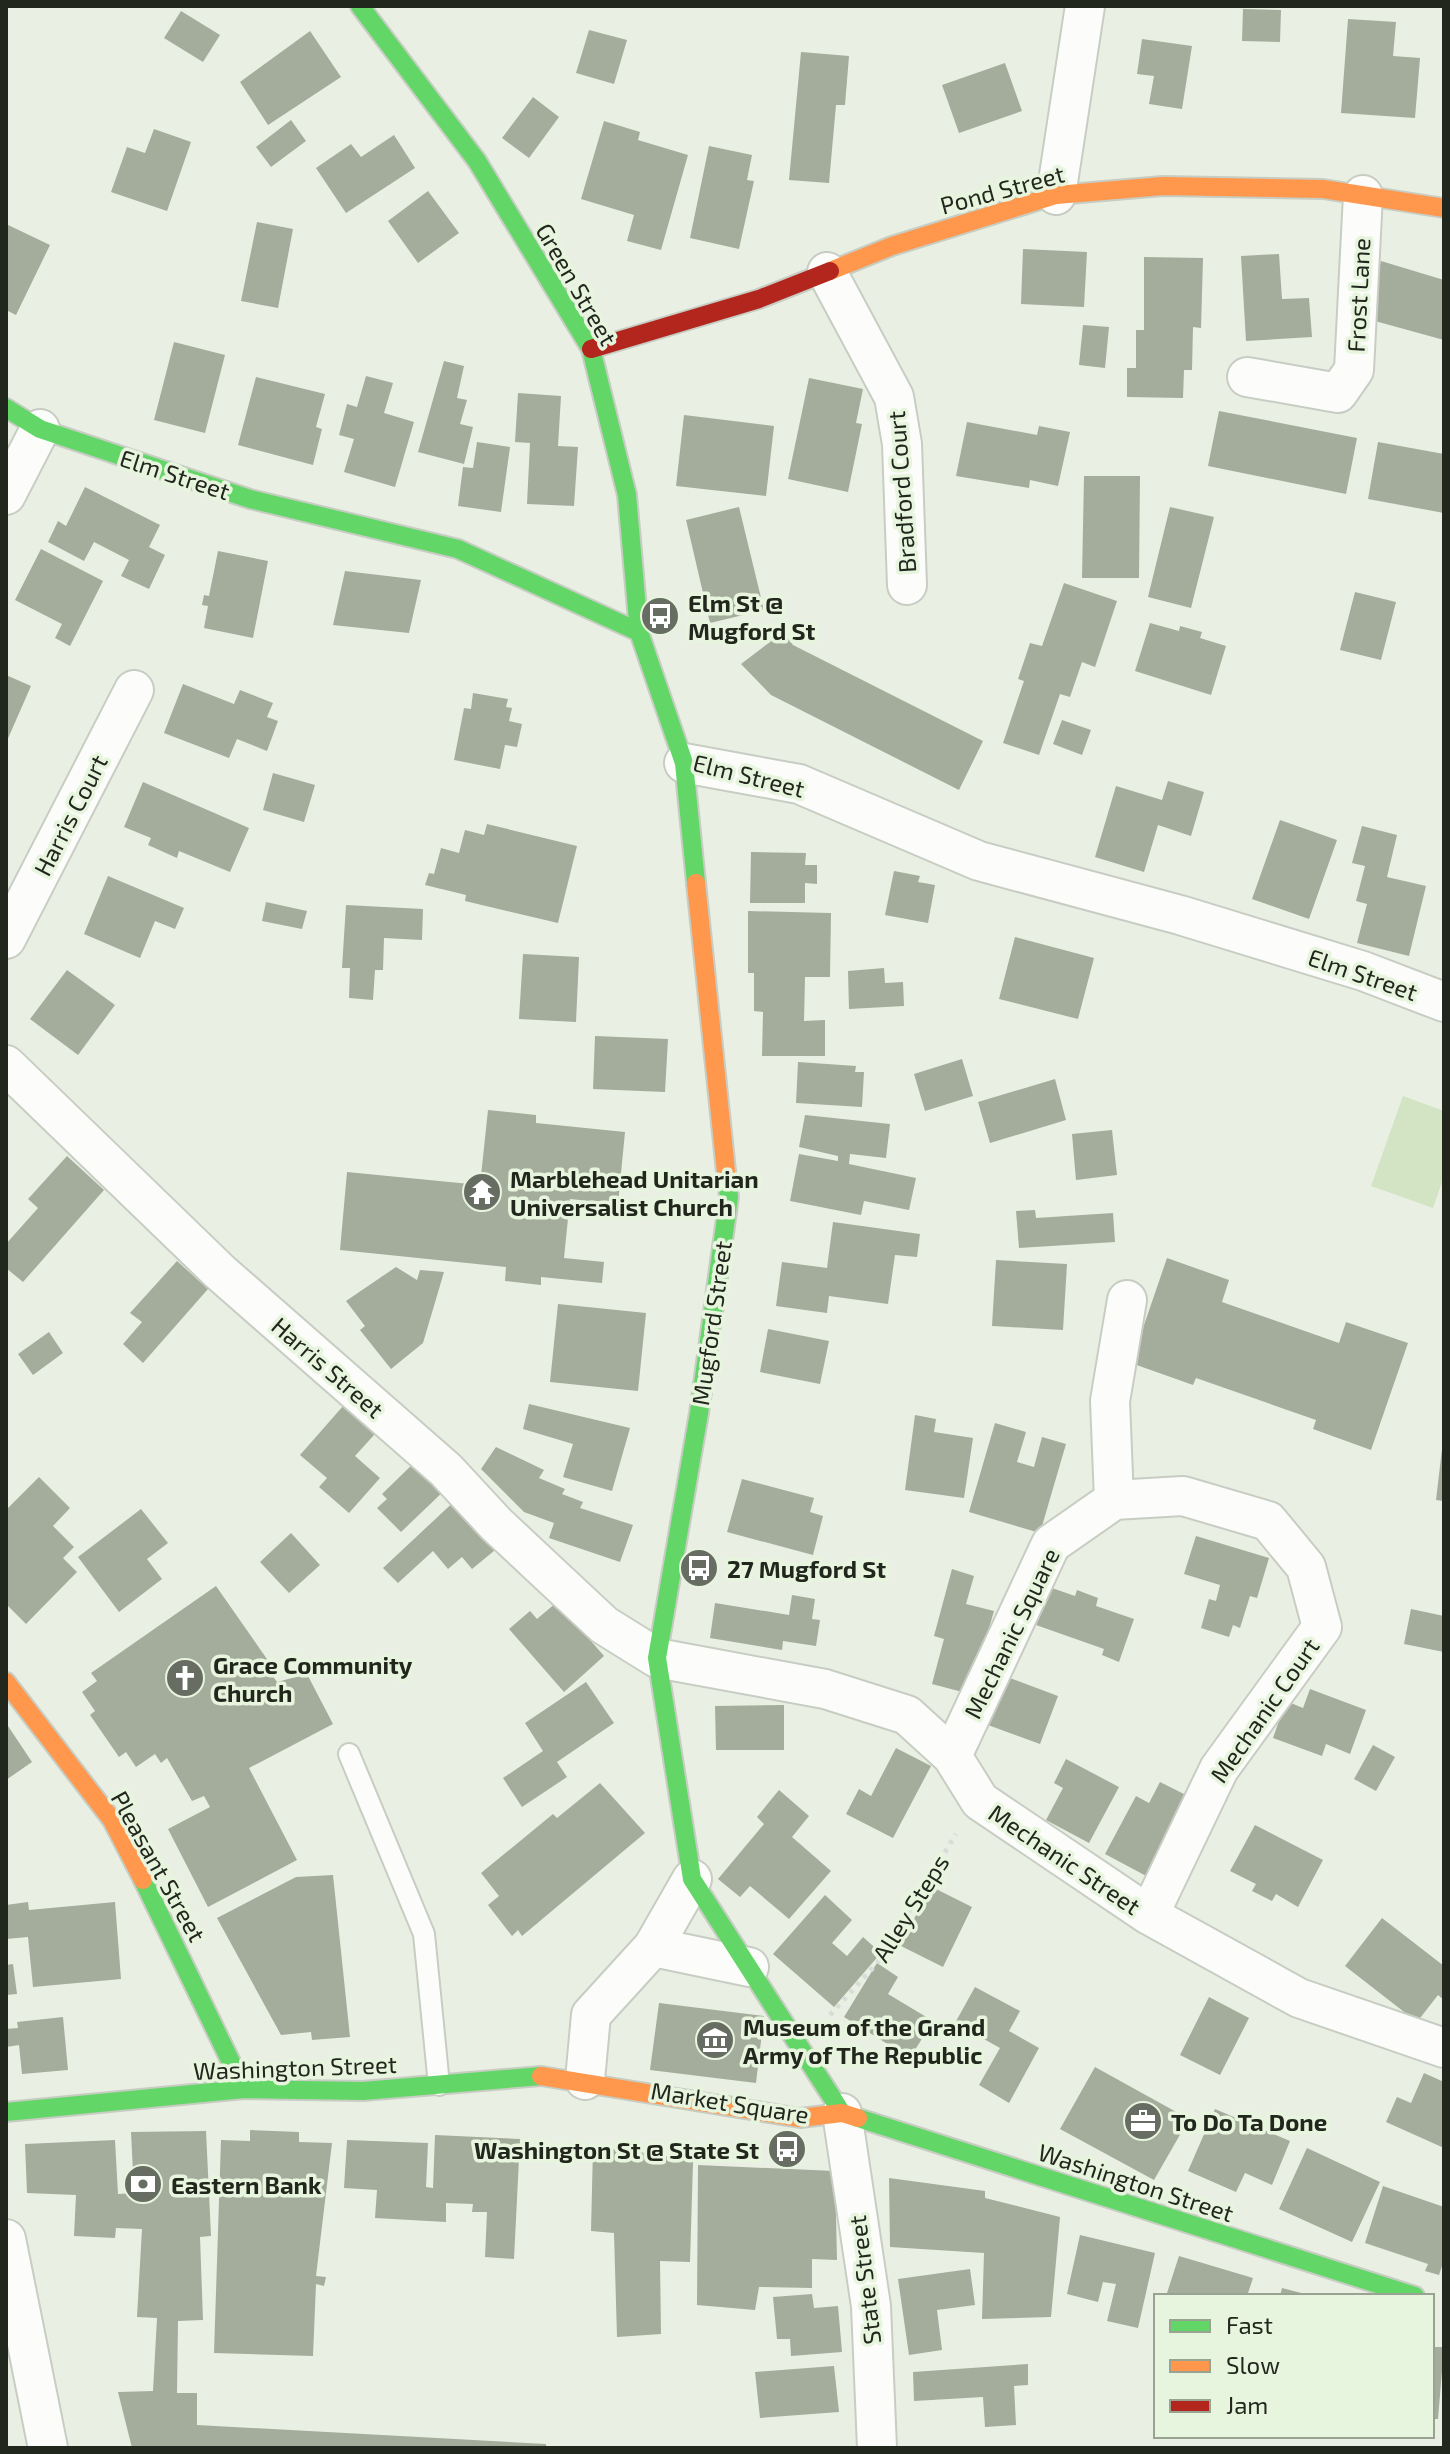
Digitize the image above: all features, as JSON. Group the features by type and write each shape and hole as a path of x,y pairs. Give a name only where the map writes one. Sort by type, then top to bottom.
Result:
{"main road":[{"name":"Green Street","path":"360,6 477,161 591,349 627,495 639,632"},
{"name":"Pond Street","path":"591,349 759,299 892,246 1056,195 1163,186 1323,189 1444,208"},
{"name":"Elm Street","path":"6,408 40,429 250,499 458,549 639,632 684,763"},
{"name":"Mugford Street","path":"684,763 729,1197 699,1413 657,1658 692,1879"},
{"name":"Pleasant Street","path":"6,1682 112,1820 182,1954 244,2089"},
{"name":"Market Square","path":"585,2080 800,2118 842,2113 692,1879"},
{"name":"Washington Street","path":"6,2112 244,2089 363,2091 550,2075 585,2080"},
{"name":"Washington Street","path":"842,2113 1409,2294"}],"street":[{"path":"1056,195 1085,6"},
{"name":"Frost Lane","path":"1247,377 1338,393 1354,370 1363,195"},
{"name":"Bradford Court","path":"827,272 894,397 902,444 907,585"},
{"path":"6,495 40,429"},
{"name":"Harris Court","path":"6,939 134,690"},
{"name":"Elm Street","path":"684,763 799,784 979,861 1180,915 1363,971 1444,1002"},
{"name":"Harris Street","path":"6,1065 220,1272 446,1470 496,1524 604,1625 657,1658"},
{"path":"1114,1500 1110,1401 1127,1300"},
{"name":"Mechanic Court","path":"1114,1500 1183,1496 1268,1521 1306,1567 1322,1627 1219,1769 1149,1915"},
{"name":"Mechanic Square","path":"952,1756 1051,1544 1114,1500"},
{"name":"Mechanic Street","path":"657,1658 825,1689 907,1715 952,1756 980,1801 1149,1915 1299,1998 1444,2048"},
{"path":"585,2080 591,2015 653,1947 692,1879"},
{"path":"653,1947 749,1967"},
{"name":"State Street","path":"842,2113 871,2306 877,2448"},
{"path":"6,2239 48,2448"}],"lane":[{"path":"349,1754 424,1934 439,2085"}],"path":[{"name":"Alley Steps","path":"799,2042 879,1961 936,1863 980,1801"}],"green space":[{"path":"1403,1096 1444,1111 1444,1176 1433,1208 1371,1186"}],"building":[{"path":"1243,9 1281,10 1280,42 1242,41"},
{"path":"181,11 220,35 203,62 164,38"},
{"path":"1348,19 1396,22 1393,56 1420,58 1415,118 1341,113"},
{"path":"589,30 627,40 614,84 576,73"},
{"path":"310,31 341,77 268,125 240,82"},
{"path":"1142,39 1192,46 1182,109 1149,104 1154,76 1137,74"},
{"path":"801,52 849,56 845,105 836,105 829,183 789,180"},
{"path":"1005,63 1022,111 959,133 942,85"},
{"path":"533,97 559,117 529,158 502,138"},
{"path":"291,120 306,141 271,167 256,147"},
{"path":"604,121 640,132 638,140 688,155 661,250 627,241 634,215 581,199"},
{"path":"154,129 191,142 167,211 111,192 127,147 145,153"},
{"path":"394,135 415,168 346,213 316,168 351,144 361,157"},
{"path":"709,146 752,155 747,180 754,181 739,249 690,238"},
{"path":"428,191 459,233 418,263 388,221"},
{"path":"257,222 293,229 278,308 241,301"},
{"path":"6,224 50,245 16,315 6,310"},
{"path":"1023,249 1087,252 1084,307 1021,304"},
{"path":"1279,254 1282,299 1309,298 1312,337 1246,341 1241,256"},
{"path":"1144,257 1203,258 1201,328 1193,327 1192,370 1184,370 1183,398 1127,397 1127,368 1136,368 1136,330 1144,330"},
{"path":"1381,261 1444,280 1444,340 1364,318"},
{"path":"1083,325 1109,327 1105,368 1079,365"},
{"path":"174,342 225,355 205,433 154,420"},
{"path":"444,361 464,366 457,398 467,400 460,424 473,427 464,464 418,452"},
{"path":"366,376 393,383 384,413 414,422 395,487 344,472 354,439 339,435 347,404 357,407"},
{"path":"256,377 325,394 316,427 322,429 313,465 238,445"},
{"path":"809,378 863,389 856,423 862,424 848,492 788,479"},
{"path":"518,393 561,396 558,446 578,447 574,506 527,504 530,443 515,442"},
{"path":"1219,411 1357,438 1346,494 1208,466"},
{"path":"684,415 774,426 766,496 676,486"},
{"path":"967,422 1037,435 1039,426 1070,432 1058,486 1030,480 1029,488 956,476"},
{"path":"477,442 510,447 501,512 458,506 463,467 473,468"},
{"path":"1378,442 1444,454 1444,513 1368,499"},
{"path":"1084,476 1140,476 1139,578 1082,578"},
{"path":"85,487 160,525 149,547 165,555 149,589 121,576 129,560 94,542 84,561 48,542 58,521 66,526"},
{"path":"739,507 764,610 710,623 686,520"},
{"path":"1170,507 1214,517 1191,608 1148,597"},
{"path":"41,549 103,581 70,646 55,638 62,624 15,600"},
{"path":"218,551 268,561 253,638 204,628 208,606 202,605 204,595 209,596"},
{"path":"345,571 421,580 409,633 333,625"},
{"path":"1064,583 1117,601 1095,667 1082,662 1070,697 1060,694 1039,755 1003,743 1024,681 1018,679 1030,643 1042,646"},
{"path":"1355,592 1396,602 1381,660 1340,650"},
{"path":"1150,623 1179,631 1180,626 1202,632 1200,638 1226,646 1211,695 1135,671"},
{"path":"783,632 793,645 983,741 959,790 771,695 741,664"},
{"path":"6,675 31,686 6,743"},
{"path":"183,684 234,704 240,690 273,703 267,717 278,721 267,751 237,739 229,758 164,733"},
{"path":"473,693 508,699 506,707 512,708 509,721 522,724 517,747 505,745 500,769 454,760 464,708 471,709"},
{"path":"1062,720 1091,730 1082,755 1053,744"},
{"path":"273,773 315,785 304,822 263,810"},
{"path":"1168,781 1204,792 1191,836 1158,825 1144,872 1095,857 1116,786 1162,800"},
{"path":"143,782 249,828 230,872 179,851 177,858 148,845 151,838 124,827"},
{"path":"1280,820 1337,840 1309,919 1252,899"},
{"path":"487,824 577,846 558,923 465,901 466,895 425,885 429,873 434,874 441,848 459,853 465,830 484,835"},
{"path":"1362,826 1397,835 1387,877 1426,886 1409,956 1357,943 1367,904 1356,901 1365,866 1352,863"},
{"path":"751,852 806,853 805,865 817,865 817,884 805,883 805,903 750,903"},
{"path":"894,871 920,876 918,882 935,885 928,923 885,915"},
{"path":"108,876 184,908 175,929 155,921 140,958 84,934"},
{"path":"266,902 307,911 302,929 262,921"},
{"path":"346,905 423,909 422,940 384,938 383,970 375,970 373,1000 349,998 350,968 342,968"},
{"path":"748,911 831,913 830,977 805,977 804,1021 825,1020 825,1056 762,1056 763,1012 754,1011 754,973 748,973"},
{"path":"1015,937 1094,958 1078,1019 999,999"},
{"path":"523,954 579,957 576,1022 519,1019"},
{"path":"884,968 885,983 903,982 904,1006 849,1009 848,971"},
{"path":"67,970 115,1005 78,1055 30,1019"},
{"path":"595,1036 668,1039 665,1092 593,1089"},
{"path":"962,1059 973,1096 925,1111 914,1074"},
{"path":"798,1062 856,1066 855,1072 864,1072 862,1107 796,1103"},
{"path":"1055,1079 1066,1120 990,1143 978,1102"},
{"name":"Marblehead Unitarian Universalist Church","path":"488,1110 536,1115 536,1123 625,1132 618,1204 570,1199 564,1258 604,1262 602,1283 541,1277 541,1285 505,1281 506,1267 340,1250 347,1172 480,1185"},
{"path":"805,1115 890,1124 886,1158 850,1154 849,1164 916,1178 909,1210 864,1201 861,1215 790,1201 799,1154 838,1161 838,1156 799,1147"},
{"path":"1112,1130 1117,1175 1076,1180 1072,1134"},
{"path":"67,1156 104,1190 23,1282 6,1268 6,1244 38,1208 28,1199"},
{"path":"1035,1210 1036,1218 1113,1213 1115,1242 1019,1248 1016,1211"},
{"path":"833,1222 920,1234 917,1257 895,1255 888,1304 829,1296 827,1313 776,1306 782,1262 827,1268"},
{"path":"1167,1258 1229,1280 1222,1302 1339,1343 1346,1322 1408,1343 1371,1450 1313,1429 1316,1420 1196,1378 1193,1385 1131,1363"},
{"path":"996,1260 1067,1264 1063,1330 992,1326"},
{"path":"177,1261 208,1289 143,1363 123,1344 142,1322 130,1313"},
{"path":"396,1267 417,1280 420,1270 444,1272 423,1343 391,1369 360,1330 365,1326 346,1301"},
{"path":"558,1304 646,1313 638,1391 550,1382"},
{"path":"768,1329 829,1341 820,1384 760,1372"},
{"path":"49,1332 63,1353 33,1375 18,1354"},
{"path":"351,1397 383,1425 355,1456 380,1478 349,1513 319,1487 327,1478 300,1455"},
{"path":"529,1404 630,1428 612,1491 563,1477 573,1444 523,1429"},
{"path":"915,1415 936,1419 934,1432 973,1438 964,1498 905,1490"},
{"path":"995,1423 1026,1432 1017,1462 1034,1467 1042,1437 1066,1444 1040,1533 969,1512"},
{"path":"496,1447 544,1470 539,1478 565,1489 562,1494 583,1502 580,1508 633,1525 620,1562 549,1538 554,1523 524,1512 481,1469"},
{"path":"1444,1449 1444,1501 1436,1500"},
{"path":"418,1459 447,1488 401,1532 377,1508 387,1499 382,1494"},
{"path":"39,1477 70,1508 53,1526 74,1547 63,1558 77,1572 26,1624 6,1604 6,1510"},
{"path":"742,1479 814,1498 810,1512 823,1516 813,1555 727,1532"},
{"path":"460,1496 500,1546 472,1569 462,1557 448,1569 433,1551 398,1583 383,1568"},
{"path":"141,1509 168,1543 147,1559 162,1579 119,1612 78,1557"},
{"path":"291,1533 320,1565 289,1593 260,1562"},
{"path":"1196,1536 1269,1558 1257,1598 1250,1596 1240,1628 1233,1625 1229,1637 1201,1628 1209,1599 1216,1601 1220,1585 1184,1574"},
{"path":"952,1569 974,1576 966,1604 994,1611 970,1694 932,1684 944,1639 934,1636"},
{"path":"216,1586 276,1672 272,1675 277,1682 307,1674 333,1724 249,1768 297,1860 208,1907 168,1829 210,1807 204,1796 192,1801 167,1758 161,1763 155,1754 136,1767 126,1752 119,1757 90,1715 95,1711 82,1692 97,1681 91,1673"},
{"path":"1049,1587 1075,1596 1077,1590 1098,1598 1096,1606 1134,1619 1119,1662 1102,1655 1104,1649 1036,1625"},
{"path":"792,1595 815,1599 812,1619 820,1620 816,1646 783,1641 782,1650 710,1638 715,1603 789,1615"},
{"path":"557,1602 604,1656 564,1692 509,1629 530,1611 537,1619"},
{"path":"1411,1609 1444,1616 1444,1652 1404,1644"},
{"path":"1007,1677 1058,1696 1040,1744 988,1725"},
{"path":"586,1682 614,1723 557,1762 567,1777 522,1807 503,1778 543,1751 525,1723"},
{"path":"1310,1689 1366,1710 1350,1754 1326,1744 1322,1756 1273,1738 1286,1701 1303,1708"},
{"path":"784,1705 784,1750 716,1750 715,1706"},
{"path":"8,1726 32,1762 6,1780 6,1728"},
{"path":"1373,1745 1395,1757 1376,1791 1354,1779"},
{"path":"896,1748 931,1766 893,1838 846,1814 859,1789 871,1796"},
{"path":"1066,1759 1119,1787 1089,1843 1046,1820 1063,1788 1054,1783"},
{"path":"1160,1782 1192,1798 1150,1878 1105,1854 1136,1796 1149,1803"},
{"path":"600,1783 645,1833 522,1936 518,1930 512,1936 488,1905 499,1896 481,1873 553,1814 557,1818"},
{"path":"779,1790 809,1816 792,1837 831,1871 789,1919 750,1886 740,1897 718,1879 764,1824 757,1817"},
{"path":"1255,1825 1323,1860 1298,1907 1276,1894 1272,1901 1252,1891 1256,1884 1230,1871"},
{"path":"333,1875 350,2037 312,2040 311,2032 281,2035 217,1918 296,1877"},
{"path":"930,1886 972,1907 943,1967 901,1946"},
{"path":"825,1895 852,1920 832,1943 847,1956 863,1937 881,1953 834,2007 773,1954"},
{"path":"28,1902 29,1910 115,1902 121,1979 33,1987 28,1937 6,1939 6,1905"},
{"path":"1382,1918 1444,1966 1444,2000 1438,1995 1417,2022 1345,1966"},
{"path":"877,1963 898,1977 888,1994 933,2021 910,2058 844,2017"},
{"path":"13,1964 17,1994 6,1995 6,1965"},
{"path":"975,1987 1020,2011 1009,2031 1039,2048 1009,2103 979,2085 1000,2048 955,2023"},
{"path":"1209,1997 1249,2018 1220,2075 1180,2055"},
{"path":"659,2003 764,2016 756,2083 650,2070"},
{"path":"63,2017 68,2070 22,2074 19,2045 6,2047 6,2029 18,2028 17,2022"},
{"path":"1095,2067 1189,2119 1154,2180 1060,2129"},
{"path":"1424,2073 1444,2082 1444,2148 1386,2122 1397,2097 1411,2103"},
{"path":"1215,2109 1290,2141 1272,2185 1245,2173 1236,2192 1188,2171"},
{"path":"250,2130 299,2132 299,2142 332,2143 316,2276 326,2277 324,2286 316,2284 313,2356 214,2353 221,2140 250,2141"},
{"path":"206,2131 211,2236 200,2237 203,2320 178,2321 177,2393 197,2393 197,2425 546,2444 546,2448 132,2448 118,2392 153,2391 157,2318 137,2317 142,2229 116,2228 115,2238 74,2236 76,2195 27,2193 25,2144 115,2140 118,2194 134,2193 131,2132"},
{"path":"435,2135 520,2139 514,2259 485,2257 487,2212 472,2212 473,2204 446,2203 446,2222 375,2218 377,2190 344,2188 347,2140 428,2143 426,2187 433,2188"},
{"path":"593,2147 656,2154 693,2162 690,2262 660,2261 661,2334 617,2337 614,2233 591,2231"},
{"path":"1307,2148 1380,2182 1352,2242 1279,2209"},
{"path":"698,2165 835,2171 837,2260 812,2259 812,2288 759,2287 755,2310 697,2305"},
{"path":"889,2178 985,2191 985,2198 1060,2217 1051,2317 982,2319 984,2253 890,2247"},
{"path":"1383,2186 1444,2207 1444,2260 1439,2275 1425,2271 1428,2264 1365,2243"},
{"path":"1080,2235 1155,2253 1138,2328 1107,2321 1116,2284 1103,2282 1098,2302 1067,2294"},
{"path":"1179,2256 1253,2278 1248,2294 1167,2293"},
{"path":"970,2269 975,2305 937,2310 942,2350 909,2355 898,2279"},
{"path":"1282,2288 1305,2294 1280,2294"},
{"path":"812,2294 814,2308 838,2306 842,2352 791,2356 790,2339 777,2339 773,2297"},
{"path":"1434,2347 1444,2347 1438,2419 1434,2419"},
{"path":"1028,2364 1028,2385 1014,2386 1016,2425 985,2427 983,2397 914,2401 913,2372"},
{"path":"834,2366 839,2412 760,2418 755,2372"}],"traffic: fast":[{"path":"360,6 477,161 591,349 627,495 639,632 684,763 696,883"},
{"path":"6,408 40,429 250,499 458,549 639,632"},
{"path":"727,1181 729,1197 699,1413 657,1658 692,1879 842,2113"},
{"path":"143,1880 244,2089"},
{"path":"6,2112 244,2089 363,2091 541,2076"},
{"path":"858,2118 1409,2294"}],"traffic: slow":[{"path":"830,271 892,246 1056,195 1163,186 1323,189 1444,208"},
{"path":"696,883 727,1181"},
{"path":"6,1682 112,1820 143,1880"},
{"path":"541,2076 800,2118 842,2113 858,2118"}],"traffic: jam":[{"path":"591,349 759,299 830,271"}],"place":[{"name":"Elm St @ Mugford St","path":"660,616"},
{"name":"Marblehead Unitarian Universalist Church","path":"482,1192"},
{"name":"27 Mugford St","path":"699,1568"},
{"name":"Grace Community Church","path":"185,1678"},
{"name":"Museum of the Grand Army of The Republic","path":"715,2040"},
{"name":"To Do Ta Done","path":"1143,2121"},
{"name":"Washington St @ State St","path":"787,2149"},
{"name":"Eastern Bank","path":"143,2184"}]}
